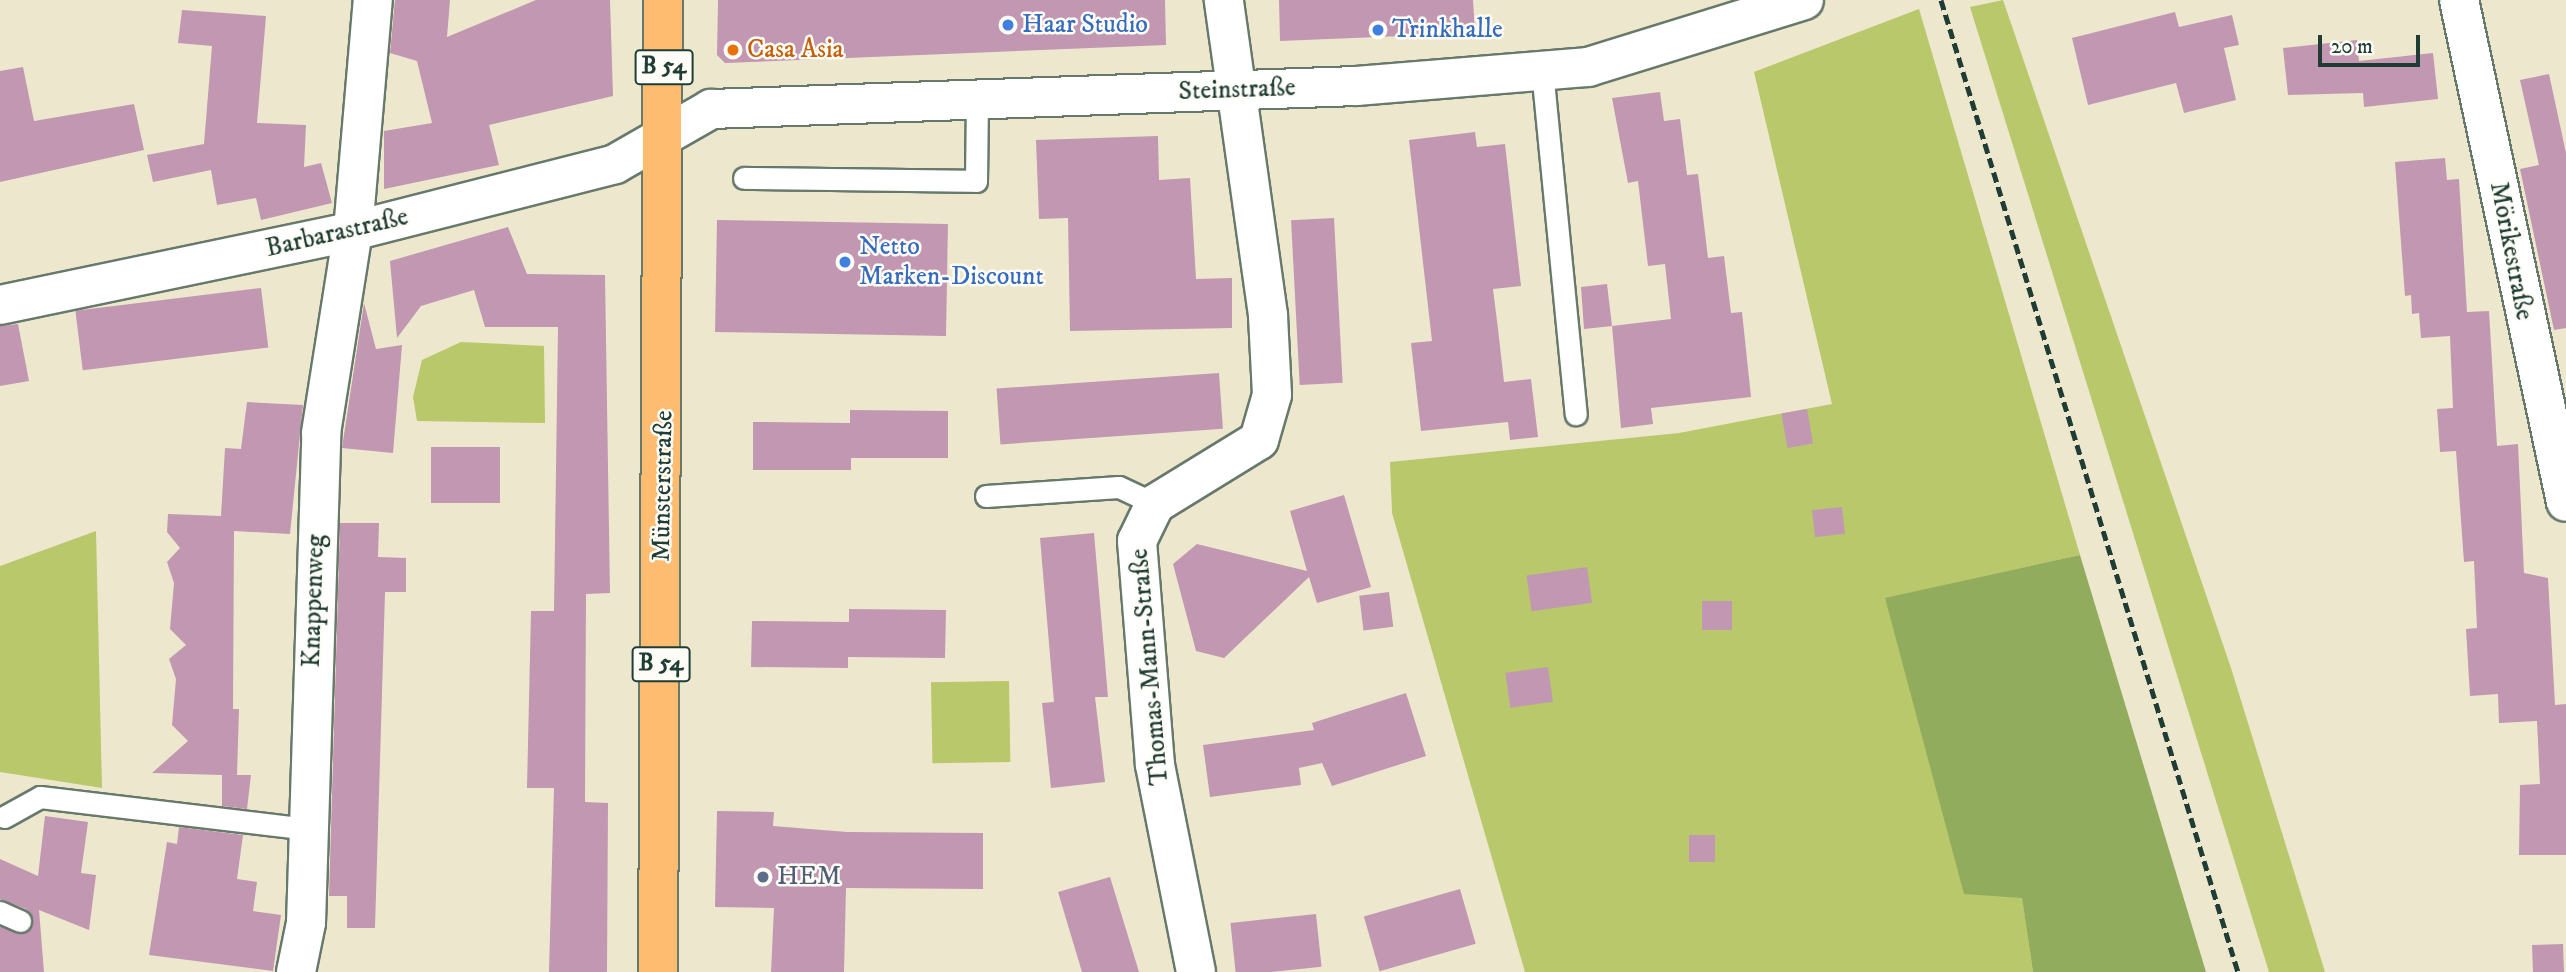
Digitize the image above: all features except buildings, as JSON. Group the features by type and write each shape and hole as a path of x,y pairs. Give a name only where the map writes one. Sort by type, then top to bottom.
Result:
{"main road":[{"name":"Münsterstraße","path":"658,972 666,135 663,0"}],"street":[{"name":"Knappenweg","path":"296,972 306,923 321,433 353,231 373,0"},
{"path":"1155,504 1259,440 1272,395 1268,315 1234,89 1224,0"},
{"name":"Steinstraße","path":"666,135 711,109 1234,89 1588,66 1804,0"},
{"name":"Mörikestraße","path":"2459,0 2566,502"},
{"name":"Barbarastraße","path":"0,305 353,231 615,164 666,135"},
{"name":"Thomas-Mann-Straße","path":"1155,504 1137,541 1154,765 1196,972"}],"lane":[{"path":"1542,70 1576,414"},
{"path":"744,178 976,181 977,99"},
{"path":"986,496 1119,487 1155,504"},
{"path":"4,817 40,797 307,829"},
{"path":"0,912 20,921"}],"green space":[{"path":"2003,0 2231,668 2325,972 2269,972 1970,7"},
{"path":"1919,9 2080,555 1885,599 2022,897 2033,972 1525,972 1392,513 1390,462 1679,433 1832,404 1754,72"},
{"path":"461,342 544,346 545,423 417,421 413,397 422,360"},
{"path":"96,531 102,788 0,772 0,566"},
{"path":"2080,555 2206,972 2033,972 2022,898 1964,894 1885,598"},
{"path":"1009,681 1010,762 932,763 931,682"}],"railway":[{"path":"1941,0 2238,972"}],"place":[{"name":"Haar Studio","path":"1008,25"},
{"name":"Trinkhalle","path":"1378,30"},
{"name":"Casa Asia","path":"733,50"},
{"name":"Netto Marken-Discount","path":"845,262"},
{"name":"HEM","path":"763,877"}]}
